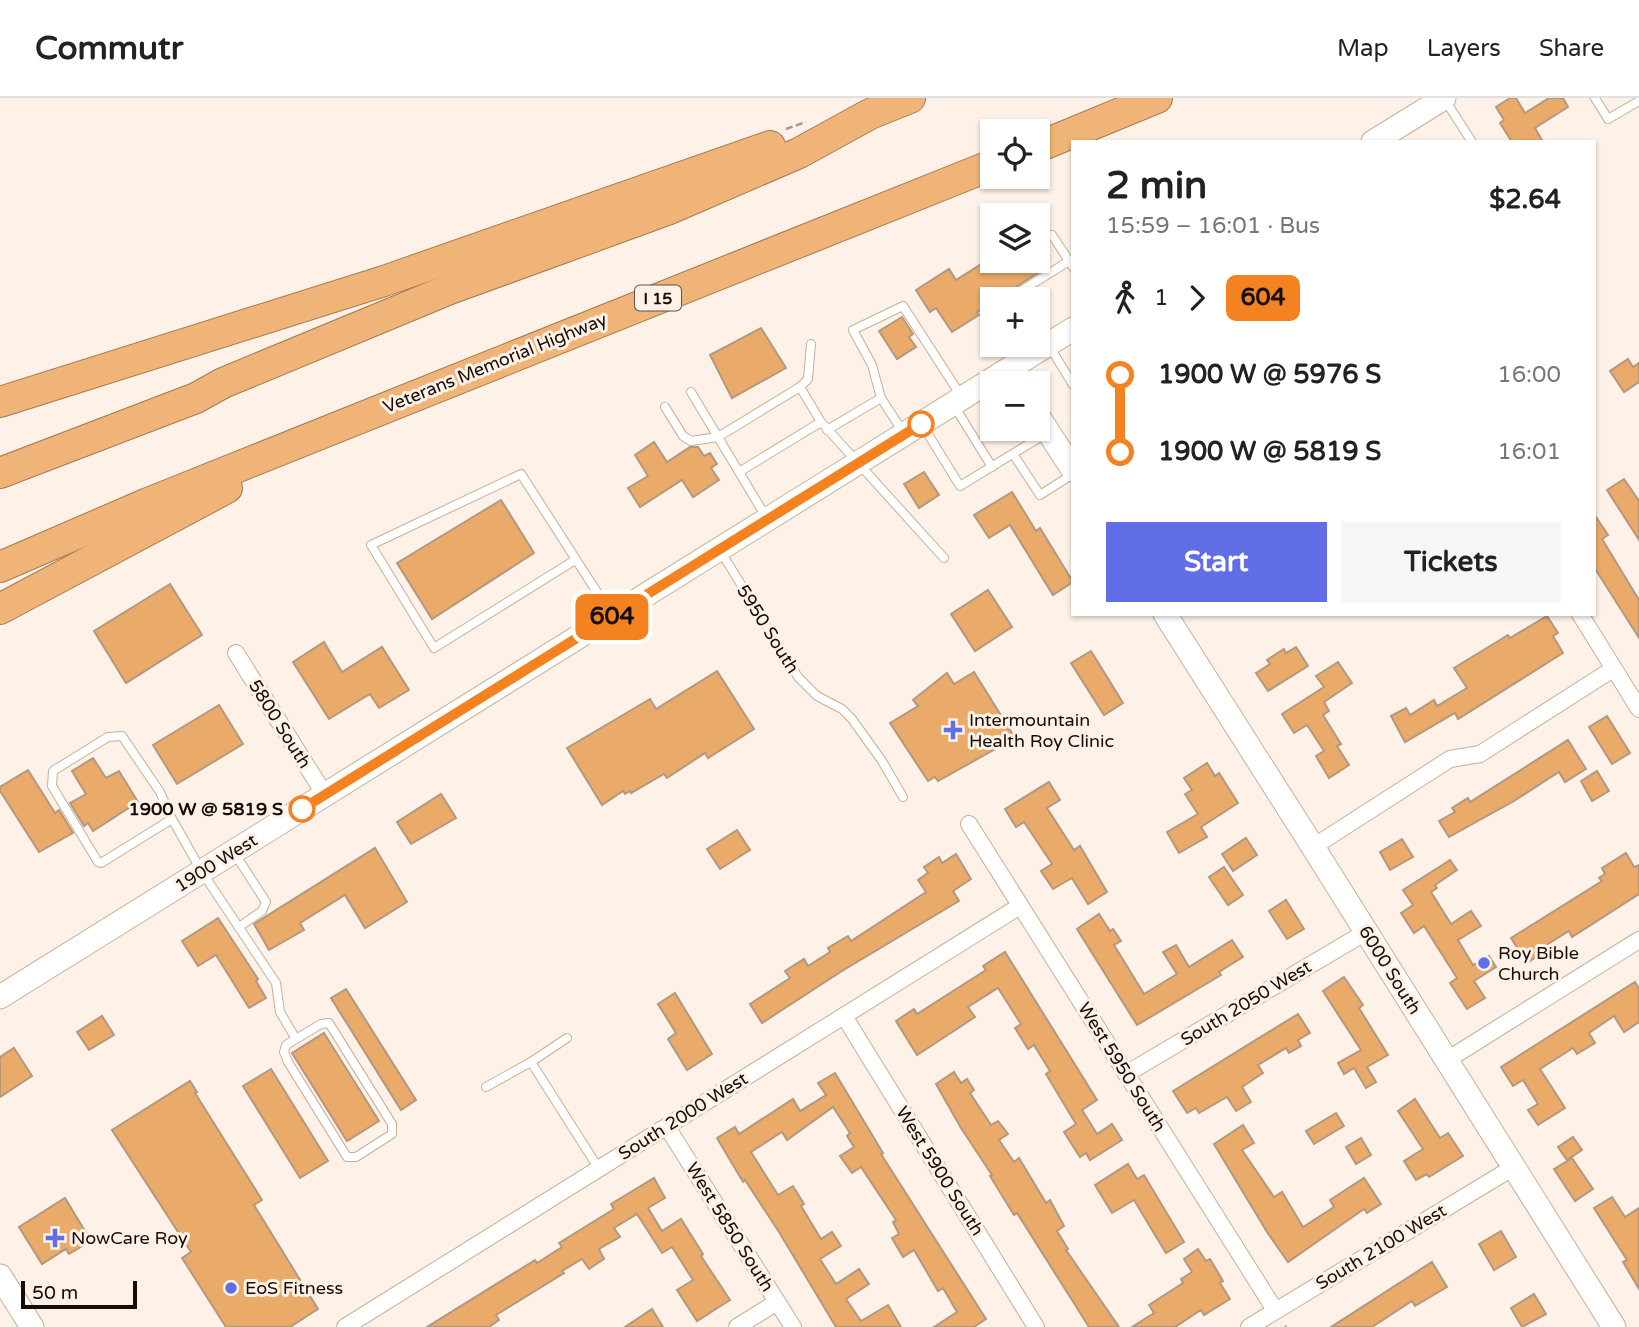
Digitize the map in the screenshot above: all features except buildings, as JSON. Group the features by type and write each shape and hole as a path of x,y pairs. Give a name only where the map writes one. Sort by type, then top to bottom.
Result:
{"highway":[{"path":"0,402 384,281 910,98"},
{"path":"1050,142 1157,98"},
{"path":"0,472 196,398 222,383 450,289 667,210 799,153 870,114"},
{"name":"Veterans Memorial Highway","path":"0,567 148,503 980,170"},
{"path":"0,387 99,369"},
{"path":"2,608 187,511 324,432"}],"main road":[{"path":"1376,140 1444,98"},
{"name":"1900 West","path":"1050,344 1071,330"},
{"name":"1900 West","path":"1019,371 1034,357"},
{"name":"1900 West","path":"0,998 858,462 957,401 980,391"},
{"path":"1050,435 1071,469"},
{"name":"6000 South","path":"1166,616 1614,1327"},
{"path":"0,1276 32,1327"}],"street":[{"path":"1581,616 1639,709"},
{"name":"5800 South","path":"236,653 325,795"},
{"path":"1314,847 1450,759 1480,754 1614,668"},
{"name":"West 5950 South","path":"969,824 1275,1310"},
{"name":"South 2000 West","path":"345,1327 1020,906"},
{"name":"South 2050 West","path":"1126,1074 1366,932"},
{"path":"1447,1060 1639,940"},
{"name":"West 5900 South","path":"844,1016 1036,1327"},
{"name":"West 5850 South","path":"667,1126 793,1327"},
{"name":"South 2100 West","path":"1249,1327 1514,1167"},
{"path":"737,1327 777,1302"}],"lane":[{"path":"1444,98 1471,140"},
{"path":"1595,98 1608,119 1639,101"},
{"path":"1030,287 1071,264 1052,234"},
{"path":"992,467 902,306 852,330 872,365 881,398 913,428 960,486 992,467 1013,454 1026,441"},
{"path":"665,407 683,436 691,441 718,437 800,387 808,379 811,344"},
{"path":"1050,348 1071,382"},
{"path":"800,387 821,422 944,558"},
{"path":"691,392 768,519"},
{"path":"827,429 881,398"},
{"path":"739,472 821,422"},
{"path":"1013,454 1040,495 1071,473"},
{"path":"575,560 434,648 371,545 521,474 612,616"},
{"name":"5950 South","path":"719,550 798,677 817,696 842,709 852,719 882,761 903,797"},
{"path":"172,818 101,863 52,786 52,771 107,737 122,736 160,792 202,872 276,983 280,1012 296,1039"},
{"path":"234,852 266,902 262,911 239,927"},
{"path":"329,1023 392,1124 392,1134 356,1157 347,1157 288,1062 284,1052 286,1045 296,1039 320,1024 329,1023"},
{"path":"486,1087 567,1038"},
{"path":"531,1062 599,1169"}],"bus line":[{"name":"604","path":"302,809 921,424"}],"place":[{"name":"Intermountain Health Roy Clinic","path":"953,730"},
{"name":"1900 W @ 5819 S","path":"302,809"},
{"name":"Roy Bible Church","path":"1484,963"},
{"name":"NowCare Roy","path":"55,1238"},
{"name":"EoS Fitness","path":"231,1288"}]}
